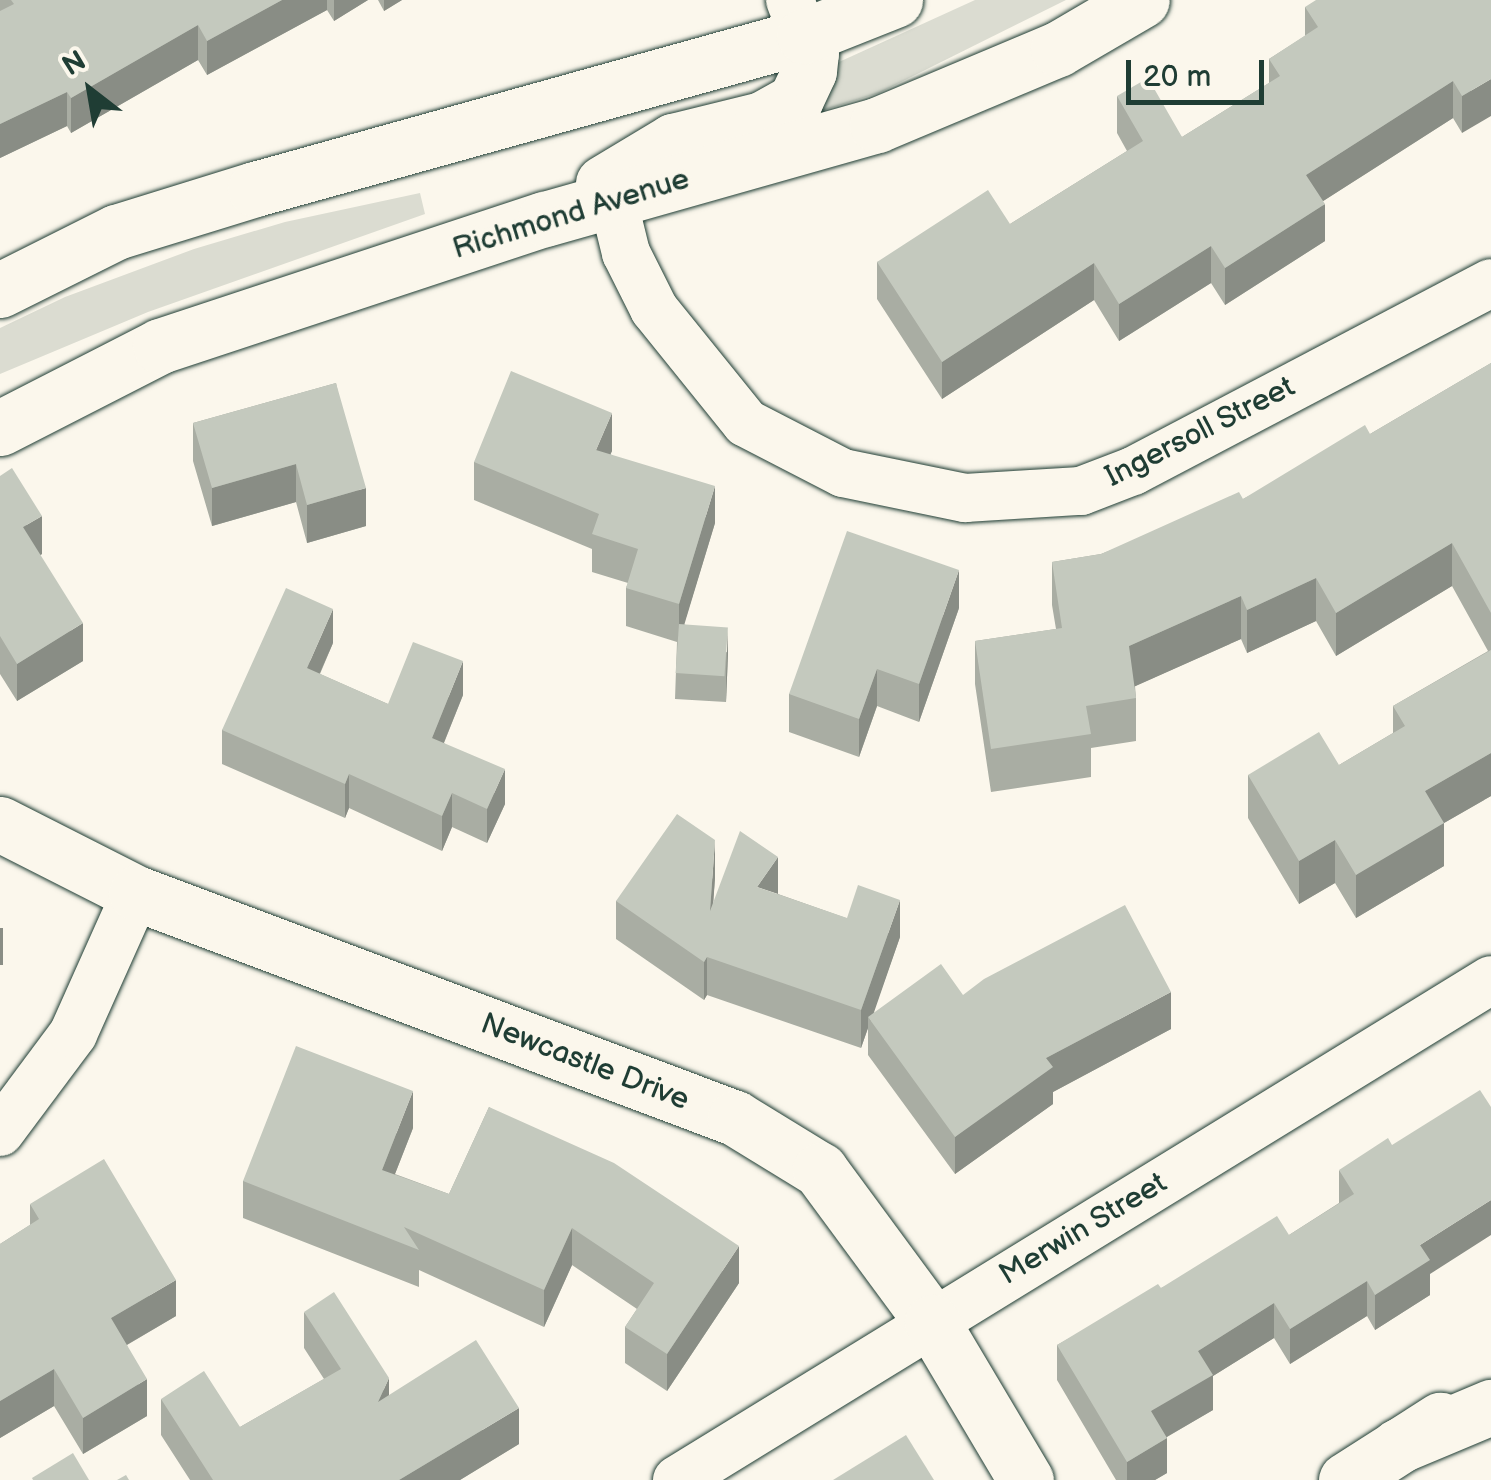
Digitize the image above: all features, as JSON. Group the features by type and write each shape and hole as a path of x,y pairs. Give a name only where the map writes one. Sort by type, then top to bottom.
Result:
{"main road":[{"path":"0,290 116,232 797,18 896,0"},
{"name":"Richmond Avenue","path":"0,428 160,346 545,219 877,125 1058,49 1142,0"},
{"path":"545,219 672,141 762,119 794,102 809,71 812,53 797,18"},
{"name":"Newcastle Drive","path":"0,824 136,893 735,1118 820,1170 932,1322 1026,1480"},
{"path":"1346,1480 1491,1387"},
{"path":"1398,1446 1491,1407"}],"street":[{"name":"Ingersoll Street","path":"613,200 626,253 654,309 746,423 843,473 965,498 1081,491 1133,471 1491,283"},
{"path":"0,1132 73,1034 136,893"},
{"name":"Merwin Street","path":"677,1480 1491,980"}],"shaded area":[{"path":"975,0 1066,0 879,93 808,115 830,69 839,62"},
{"path":"420,193 425,214 148,312 0,374 0,328 65,297 194,249 285,222"}],"building":[{"path":"11,0 282,0 207,41 198,25 71,98 67,92 0,124 0,11 14,4"},
{"path":"1316,0 1491,0 1491,79 1462,96 1453,81 1306,175 1325,204 1225,268 1211,246 1119,304 1094,263 942,362 877,262 988,190 1010,224 1143,141 1117,96 1148,78 1182,137 1280,76 1269,59 1318,27 1305,7"},
{"path":"1491,363 1491,613 1452,543 1336,613 1316,578 1247,610 1241,596 1129,646 1136,698 1086,706 1091,734 991,749 975,641 1062,628 1052,562 1101,554 1239,492 1243,499 1365,425 1370,434"},
{"path":"511,371 612,413 596,450 715,486 679,604 626,588 638,549 592,534 599,514 474,462"},
{"path":"336,383 366,488 307,505 296,464 212,488 193,423"},
{"path":"12,468 42,516 23,527 83,623 17,664 0,636 0,476"},
{"path":"847,531 959,570 919,684 877,669 859,719 789,694"},
{"path":"286,588 333,609 307,668 388,704 413,642 463,661 432,738 505,769 487,809 452,793 442,816 349,774 345,784 222,730"},
{"path":"679,624 728,627 724,676 676,673"},
{"path":"1491,650 1491,753 1425,791 1444,823 1356,875 1335,840 1299,861 1248,775 1319,732 1339,765 1405,726 1393,706"},
{"path":"677,814 715,840 710,911 740,831 778,857 757,887 847,918 858,885 900,900 861,1010 707,957 704,962 616,901"},
{"path":"1125,905 1171,992 1046,1058 1053,1067 955,1137 868,1017 941,964 963,995 984,979"},
{"path":"296,1046 413,1091 382,1170 449,1194 489,1107 614,1163 739,1246 667,1354 625,1327 654,1283 572,1228 544,1290 404,1227 419,1250 243,1181"},
{"path":"1480,1090 1491,1107 1491,1200 1420,1245 1430,1260 1375,1295 1367,1281 1290,1329 1274,1303 1198,1351 1213,1375 1151,1411 1167,1438 1127,1462 1057,1345 1158,1284 1161,1288 1277,1216 1289,1235 1354,1194 1339,1170 1388,1138 1392,1145"},
{"path":"104,1159 176,1280 111,1318 147,1379 83,1418 54,1369 0,1401 0,1244 39,1219 30,1204"},
{"path":"334,1292 389,1378 378,1402 476,1340 519,1408 399,1480 213,1480 161,1399 204,1371 240,1427 341,1369 304,1312"},
{"path":"906,1435 934,1480 833,1480"},
{"path":"73,1453 89,1480 33,1480 32,1478"}]}
